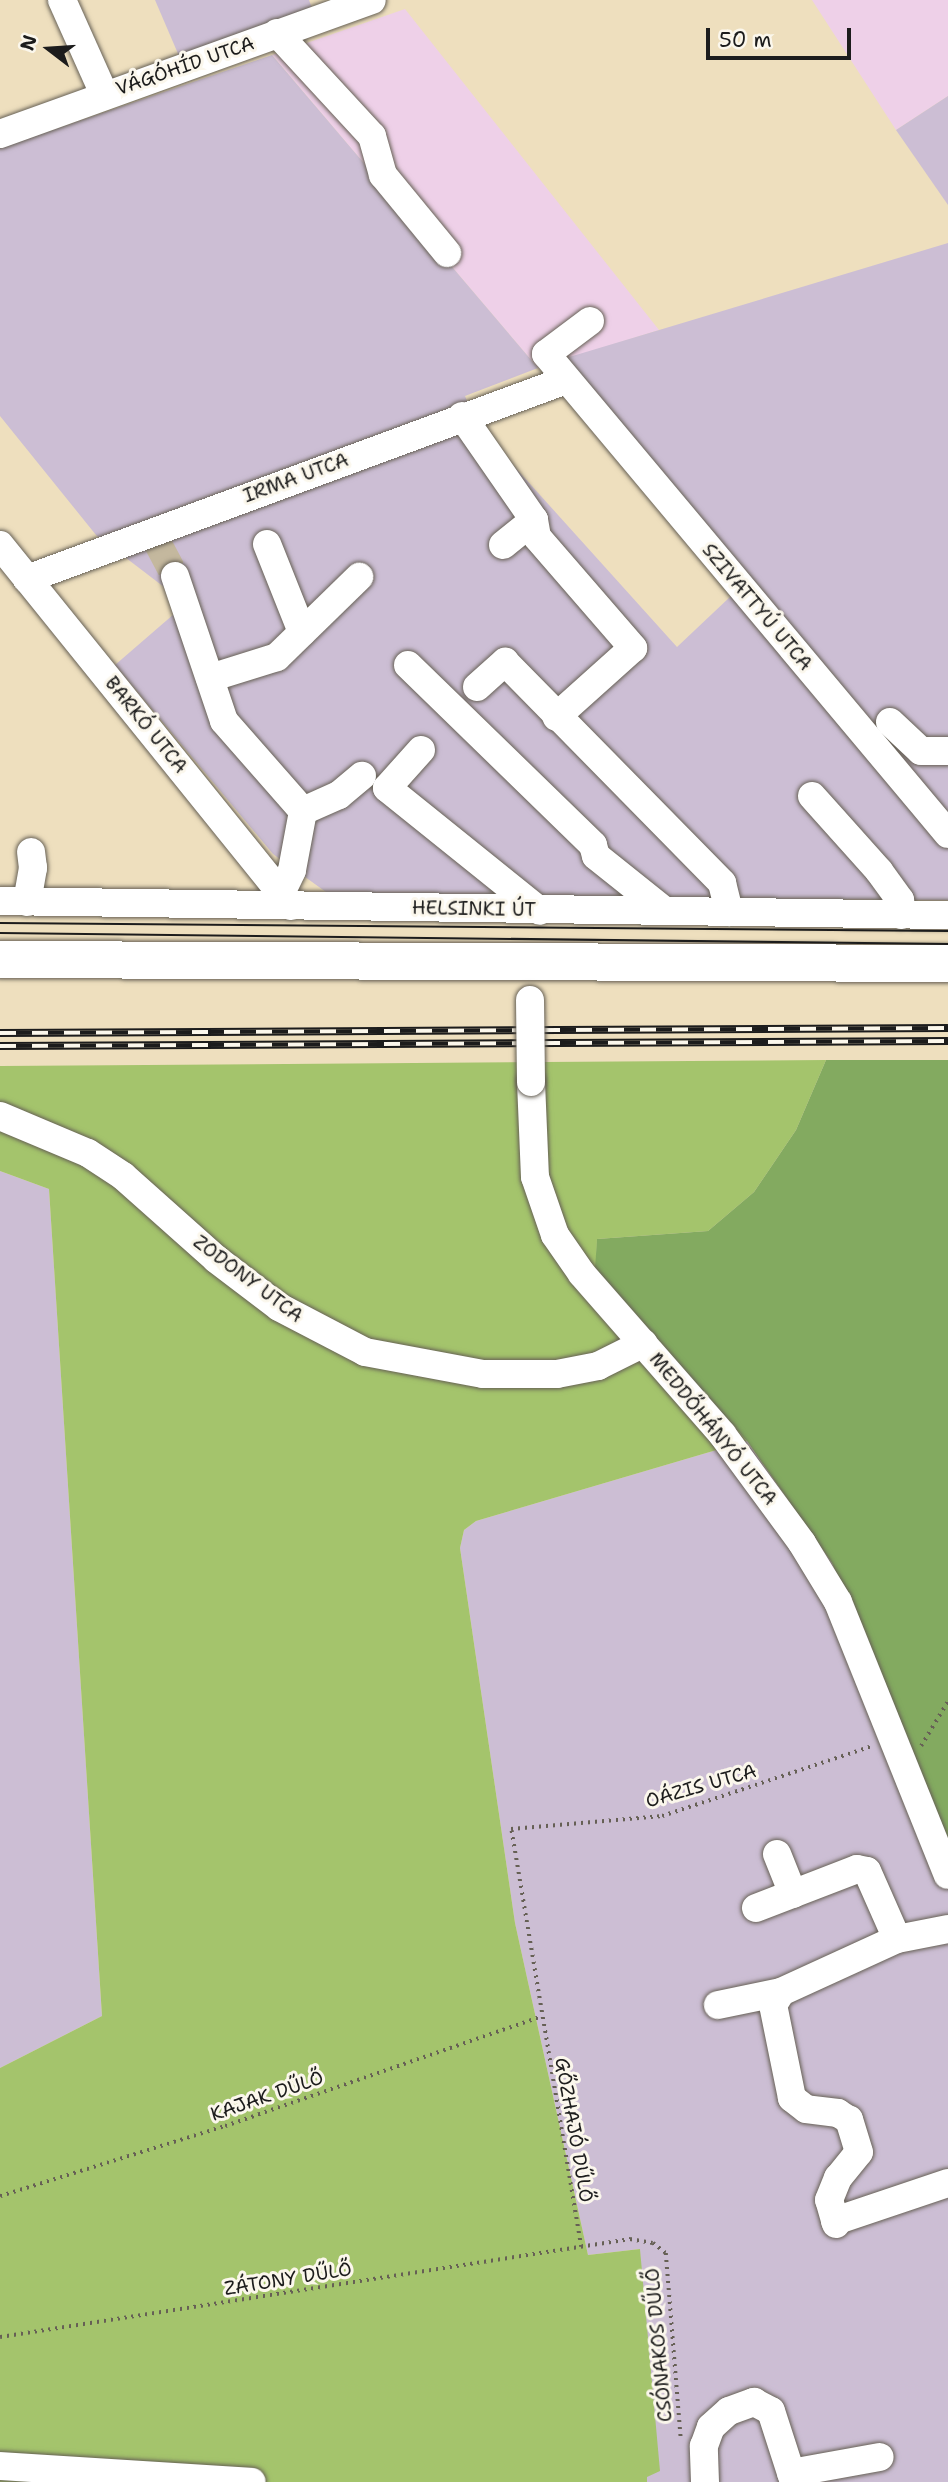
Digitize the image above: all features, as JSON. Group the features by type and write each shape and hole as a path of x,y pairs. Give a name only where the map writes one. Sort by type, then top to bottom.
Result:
{"main road":[{"path":"0,959 529,975 948,982"},
{"path":"0,978 529,975 948,963"}],"street":[{"path":"62,0 104,94"},
{"name":"VÁGÓHÍD UTCA","path":"0,134 277,33 326,7 372,0"},
{"path":"277,33 372,136 383,174 447,253"},
{"name":"SZIVATTYÚ UTCA","path":"590,321 546,354 948,834"},
{"name":"IRMA UTCA","path":"27,579 155,538 462,416 566,380"},
{"path":"462,416 534,520 537,537 633,648 556,717"},
{"path":"503,545 534,520"},
{"path":"267,544 302,632"},
{"name":"BARKÓ UTCA","path":"0,545 286,900"},
{"path":"175,576 225,721 303,811"},
{"path":"210,678 277,657 359,577"},
{"path":"477,687 505,662 556,717 722,883 729,912"},
{"path":"408,665 593,845 596,856 665,911"},
{"path":"890,722 909,744 943,760"},
{"path":"421,750 387,788 540,911"},
{"path":"303,811 339,795 362,776"},
{"path":"812,796 879,871 900,900 901,915"},
{"path":"286,900 303,811"},
{"path":"14,902 33,869 31,852"},
{"name":"HELSINKI ÚT","path":"14,902 286,900 540,911 948,915"},
{"name":"MEDDŐHÁNYÓ UTCA","path":"529,975 535,1177 547,1218 575,1264 722,1434 802,1543 838,1602 948,1875"},
{"name":"ZODONY UTCA","path":"0,1116 88,1153 123,1176 216,1259 279,1307 365,1352 423,1366 532,1374 598,1366 644,1343"},
{"path":"776,1854 793,1894"},
{"path":"756,1908 857,1869 867,1871 897,1939"},
{"path":"718,2005 781,1992 897,1939 948,1928"},
{"path":"781,1992 774,2005 792,2098 806,2109 838,2113 849,2120 859,2152 838,2178 829,2200 836,2223 948,2183"},
{"path":"705,2482 704,2446 711,2427 746,2403 763,2404 771,2411 793,2477 880,2457"},
{"path":"0,2466 116,2478 251,2482"}],"path":[{"path":"905,1772 948,1701"},
{"name":"OÁZIS UTCA","path":"512,1829 662,1816 892,1740"},
{"name":"GŐZHAJÓ DŰLŐ","path":"512,1829 540,2016 581,2248"},
{"name":"KAJAK DŰLŐ","path":"0,2196 225,2126 540,2016"},
{"name":"CSÓNAKOS DŰLŐ","path":"581,2248 630,2239 653,2243 666,2253 681,2442"},
{"name":"ZÁTONY DŰLŐ","path":"0,2337 581,2248"}],"shaded area":[{"path":"155,0 309,0 312,8 179,56"},
{"path":"812,0 948,0 948,96 896,130"},
{"path":"405,9 659,330 538,368 272,55"},
{"path":"272,55 538,368 465,396 476,424 677,647 749,579 566,358 948,243 948,900 333,897 273,854 115,665 174,614 164,587 96,535 0,416 0,148"},
{"path":"948,96 948,205 896,130"},
{"path":"0,1171 49,1189 102,2016 0,2068"},
{"path":"747,1441 832,1563 948,1844 948,2482 647,2482 640,2249 588,2255 515,1923 460,1548 464,1530 476,1521"}],"green space":[{"path":"826,1060 796,1130 754,1192 708,1231 597,1239 596,1269 747,1441 476,1521 464,1530 460,1548 515,1923 588,2255 640,2249 660,2471 647,2477 647,2482 0,2482 0,2068 102,2016 49,1189 0,1171 0,1066"},
{"path":"826,1060 948,1060 948,1844 832,1563 747,1441 595,1269 597,1239 708,1231 754,1192 796,1130"}],"tunnel":[{"path":"158,544 175,576"}],"tram line":[{"path":"0,923 948,931"},
{"path":"0,933 948,944"}],"railway":[{"path":"0,1033 948,1028"},
{"path":"0,1046 948,1041"}]}
